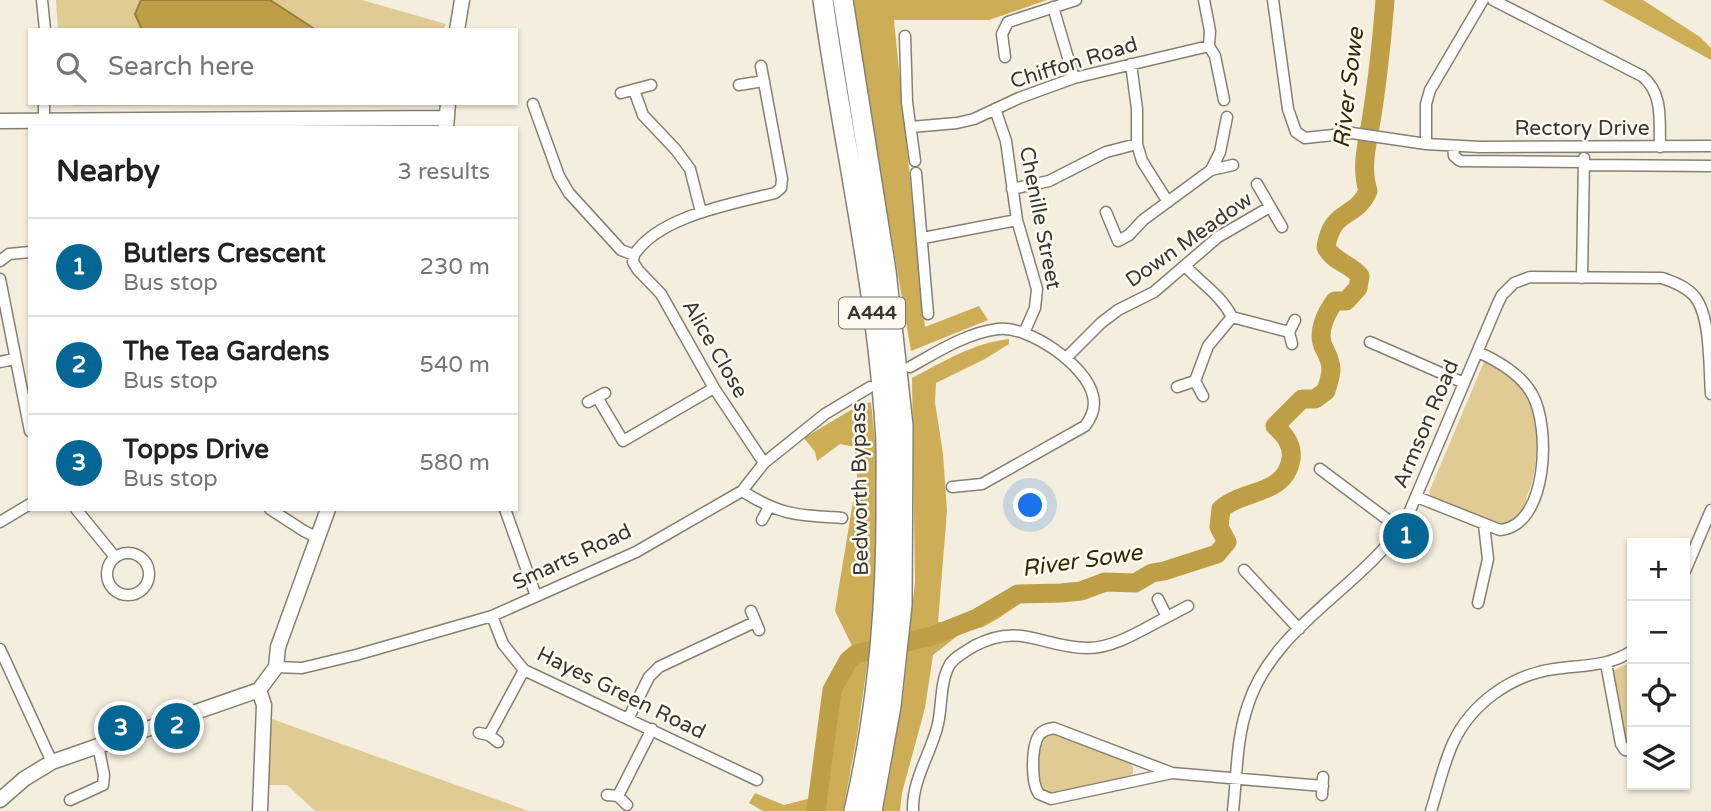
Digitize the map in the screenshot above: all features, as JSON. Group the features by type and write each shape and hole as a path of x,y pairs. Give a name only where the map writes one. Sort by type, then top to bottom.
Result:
{"highway":[{"name":"Bedworth Bypass","path":"823,0 836,23 886,271 903,426 893,605 872,811"},
{"name":"Bedworth Bypass","path":"836,23 843,0"},
{"name":"Bedworth Bypass","path":"854,811 881,706"}],"street":[{"path":"42,0 45,28"},
{"path":"457,28 462,0"},
{"path":"1005,57 1002,34 1008,22 1076,0"},
{"path":"1204,0 1210,31 1209,46 1214,56 1224,100"},
{"name":"Rectory Drive","path":"1273,0 1288,109 1296,132 1310,138 1352,133 1453,146 1711,146"},
{"path":"1426,144 1426,104 1430,90 1483,0"},
{"path":"1493,0 1642,76 1654,89 1659,104 1660,146"},
{"path":"1053,7 1074,78"},
{"path":"905,36 928,314"},
{"name":"Chiffon Road","path":"911,127 974,119 1019,97 1074,78 1209,46"},
{"path":"1131,64 1137,144 1142,161 1168,202"},
{"path":"634,256 639,248 672,224 701,212 775,193 782,184 761,66"},
{"path":"739,85 764,81"},
{"path":"621,93 651,85"},
{"path":"634,90 643,115 690,169 701,212"},
{"name":"Alice Close","path":"533,104 559,176 569,193 621,250 634,256 633,262 638,270 661,294 673,312 714,388 764,463"},
{"path":"44,105 44,120"},
{"name":"Chenille Street","path":"995,109 1006,141 1017,220 1037,289 1035,308 1024,333"},
{"path":"0,121 276,123 447,116"},
{"path":"1211,170 1220,152 1227,117"},
{"path":"1012,189 1049,181 1106,152 1137,144"},
{"name":"Rectory Drive","path":"1453,146 1454,156 1460,161 1711,166"},
{"path":"1584,146 1582,278 1662,278 1679,285 1694,296 1705,323 1711,394"},
{"path":"1106,212 1118,241 1129,236 1143,220 1211,170 1233,165"},
{"name":"Down Meadow","path":"1257,184 1282,227"},
{"name":"Down Meadow","path":"1066,358 1118,310 1154,292 1218,237 1269,207"},
{"path":"923,238 1017,220"},
{"path":"0,261 9,254 28,252"},
{"path":"1185,266 1220,298 1232,317 1289,332"},
{"name":"Armson Road","path":"1233,811 1241,732 1253,691 1270,662 1299,629 1386,548 1400,529 1417,497 1502,295 1514,283 1530,277 1582,278"},
{"path":"0,279 28,422"},
{"path":"1177,387 1195,381 1209,346 1232,317"},
{"path":"1292,344 1289,332 1295,320"},
{"path":"909,367 968,337 1000,329 1024,333 1047,344 1066,358 1093,393 1093,411 1085,426 982,484 952,487"},
{"path":"1370,342 1464,383"},
{"path":"1417,497 1500,530 1514,527 1524,519 1538,485 1543,447 1540,418 1531,391 1502,364 1478,352"},
{"path":"0,362 14,359"},
{"path":"1195,381 1203,396"},
{"name":"Smarts Road","path":"276,667 302,668 356,656 492,616 636,552 742,491 764,463 825,414 870,387"},
{"path":"597,397 623,441 714,388"},
{"path":"1320,468 1400,529"},
{"path":"742,491 769,507 793,515 842,518"},
{"path":"0,522 28,505"},
{"path":"762,520 769,507"},
{"path":"1690,559 1711,510"},
{"path":"78,511 115,557"},
{"path":"273,511 318,538"},
{"path":"0,800 24,779 52,762 259,690 276,667 278,647 327,511"},
{"path":"506,511 536,596"},
{"path":"1478,603 1488,559 1484,525"},
{"path":"130,553 145,561 148,579 141,590 127,595 112,588 107,574 115,557 130,553"},
{"path":"1244,570 1299,629"},
{"path":"1158,599 1167,617"},
{"path":"913,811 915,788 933,741 949,665 966,651 985,640 1006,634 1020,634 1058,645 1099,647 1121,640 1188,606"},
{"name":"Hayes Green Road","path":"492,616 503,644 524,670 629,717 757,780"},
{"path":"629,717 653,672 755,621"},
{"path":"0,649 52,762"},
{"path":"1431,811 1453,742 1469,718 1491,695 1518,680 1546,670 1606,663 1627,653"},
{"path":"1606,663 1621,744 1627,750"},
{"path":"488,737 524,670"},
{"path":"259,690 264,705 260,811"},
{"path":"1172,774 1054,727 1044,730 1038,738 1032,778 1039,794 1051,799 1172,774 1323,786"},
{"path":"617,799 652,729"},
{"path":"70,800 103,785 104,775 98,745"}],"shaded area":[{"path":"56,0 362,0 446,24 444,28 58,28"},
{"path":"141,0 270,0 313,28 141,28 135,14"},
{"path":"854,0 1047,0 989,20 894,20 925,327 979,306 988,320 911,351 869,105"},
{"path":"1602,0 1643,0 1700,37 1711,48 1711,60"},
{"path":"70,105 176,105 75,106"},
{"path":"1009,339 1009,344 985,359 936,383 935,402 943,454 947,511 938,622 967,618 1007,593 1018,600 1015,607 999,618 983,627 961,633 933,655 925,708 902,793 900,811 883,811 903,698 915,581 912,378 971,349"},
{"path":"1484,362 1499,368 1522,388 1536,426 1536,455 1526,508 1510,524 1496,525 1432,498 1429,492"},
{"path":"871,402 879,483 872,630 843,811 763,811 749,803 755,793 784,805 819,796 832,690 848,661 856,654 835,611 857,477 855,447 840,444 817,461 815,452 804,438 856,407"},
{"path":"1627,664 1627,742 1625,741 1613,671"},
{"path":"272,719 528,811 315,811 287,785 267,785"},
{"path":"1054,733 1129,762 1133,767 1133,774 1128,778 1052,794 1043,791 1038,779 1038,757 1044,737"}],"waterway":[{"name":"River Sowe","path":"816,811 832,690 848,661 856,654 932,636 977,618 1018,594 1081,591 1105,582 1135,583 1152,573 1217,554 1227,542 1219,527 1221,509 1281,480 1291,459 1291,449 1275,426 1302,399 1315,399 1326,391 1331,369 1322,342 1323,323 1335,301 1346,301 1358,288 1360,276 1333,256 1326,247 1333,226 1357,206 1368,191 1366,153 1385,0"}],"place":[{"name":"Butlers Crescent","path":"1406,536"},
{"name":"The Tea Gardens","path":"177,726"},
{"name":"Topps Drive","path":"121,728"}]}
